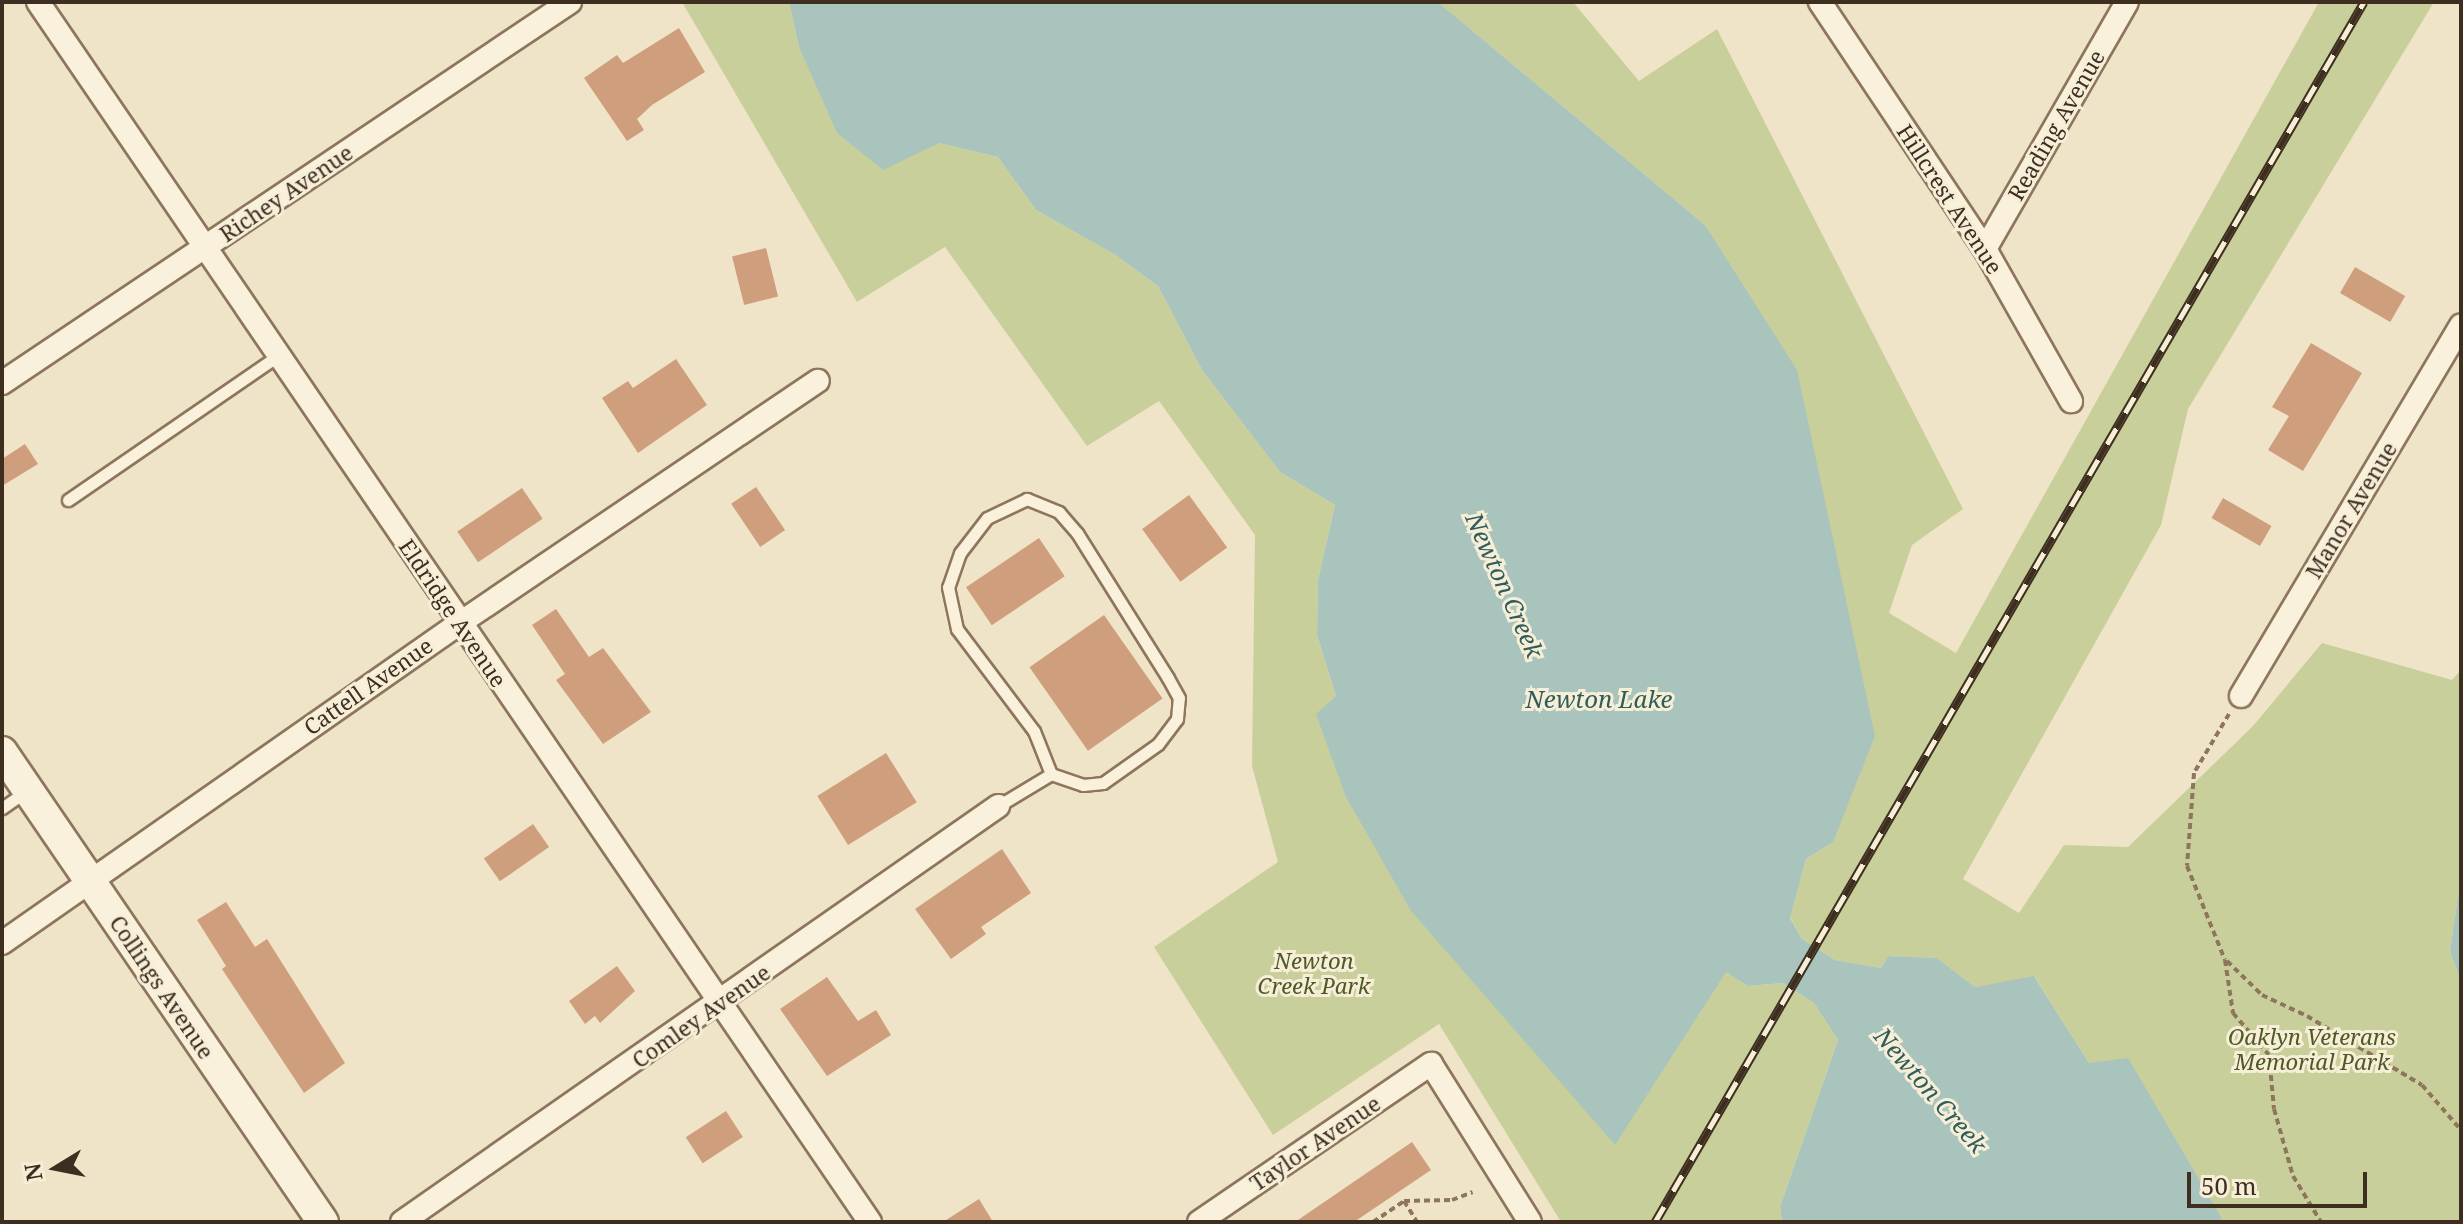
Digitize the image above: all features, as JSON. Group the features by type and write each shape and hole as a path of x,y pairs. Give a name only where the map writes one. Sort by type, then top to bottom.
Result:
{"main road":[{"name":"Collings Avenue","path":"2,752 323,1222"}],"street":[{"name":"Eldridge Avenue","path":"38,2 870,1222"},
{"name":"Richey Avenue","path":"2,383 570,2"},
{"name":"Hillcrest Avenue","path":"1820,2 1985,249 2071,401"},
{"name":"Reading Avenue","path":"1985,249 2127,2"},
{"name":"Manor Avenue","path":"2241,696 2461,325"},
{"name":"Cattell Avenue","path":"2,943 460,623 818,381"},
{"name":"Comley Avenue","path":"402,1222 720,1004 998,806"},
{"name":"Taylor Avenue","path":"1199,1222 1431,1064 1530,1222"}],"lane":[{"path":"68,500 279,355"},
{"path":"1027,499 1059,512 1077,533 1179,698 1169,732 1120,773 1083,785 1051,774 1034,731 957,629 948,587 960,553 987,518 1027,499"},
{"path":"998,806 1051,774"},
{"path":"2,808 28,790"}],"path":[{"path":"2241,696 2194,773 2187,866 2225,960 2233,1013 2269,1055 2274,1109 2293,1176 2321,1222"},
{"path":"2225,960 2262,995 2422,1085 2461,1130"},
{"path":"1373,1222 1404,1201 1452,1200 1473,1192"},
{"path":"1404,1201 1417,1222"}],"green space":[{"name":"Newton Creek Park","path":"682,2 789,2 799,47 939,143 998,157 1036,210 1114,254 1158,286 1202,370 1280,472 1335,505 1318,580 1317,635 1336,696 1614,1144 1725,971 1748,986 1783,983 1814,1003 1838,1040 1780,1207 1782,1222 1561,1222 1439,1024 1273,1135 1154,947 1278,862 1252,766 1255,535 1159,401 1087,446 945,247 857,302"},
{"name":"Oaklyn Veterans Memorial Park","path":"1438,2 1573,2 1639,81 1717,29 1963,509 1912,545 1889,613 1956,653 2319,2 2434,2 2188,409 2161,525 1963,879 2019,913 2064,845 2128,847 2253,726 2322,643 2452,680 2461,670 2461,876 2450,951 2461,982 2461,1222 2224,1222 2175,1141 2089,1063 2035,977 1975,987 1937,958 1888,956 1881,968 1835,960 1802,939 1790,917 1806,859 1833,842 1705,225"}],"water":[{"name":"Newton Lake","path":"789,2 1438,2 1705,225 1797,370 1875,736 1833,842 1806,859 1790,918 1802,939 1835,960 1881,968 1888,956 1937,958 1975,987 2034,976 2089,1063 2128,1058 2224,1222 1782,1222 1780,1207 1838,1040 1814,1003 1783,983 1748,986 1726,972 1615,1145 1411,911 1346,797 1316,714 1336,696 1317,635 1318,580 1335,505 1280,472 1202,370 1158,286 1114,254 1036,210 998,157 939,143 883,170 837,133 799,47"},
{"path":"2461,876 2461,982 2450,951"}],"building":[{"path":"679,28 705,72 652,105 637,119 644,130 627,141 584,78 617,55 623,63"},
{"path":"766,248 778,297 744,305 732,256"},
{"path":"2355,267 2405,296 2390,322 2340,293"},
{"path":"2311,343 2362,373 2303,471 2268,450 2289,416 2272,407"},
{"path":"676,359 707,405 638,453 602,398 628,381 633,388"},
{"path":"25,444 38,464 2,486 2,459"},
{"path":"756,487 785,530 760,547 731,504"},
{"path":"522,488 543,519 478,562 457,532"},
{"path":"1189,495 1227,548 1180,582 1142,529"},
{"path":"2223,498 2271,526 2260,546 2212,518"},
{"path":"1039,538 1065,576 992,625 966,587"},
{"path":"556,609 589,657 603,648 651,712 603,744 556,680 565,674 532,625"},
{"path":"1104,615 1163,699 1088,751 1029,667"},
{"path":"886,753 917,802 848,845 817,796"},
{"path":"533,824 549,847 500,881 484,858"},
{"path":"1002,849 1031,893 981,927 986,934 951,959 915,909"},
{"path":"226,902 255,947 267,939 345,1063 304,1093 222,969 226,966 197,920"},
{"path":"617,966 635,991 600,1023 595,1016 585,1024 569,1001"},
{"path":"827,977 858,1021 876,1010 891,1035 827,1076 780,1009"},
{"path":"726,1111 743,1137 703,1163 686,1137"},
{"path":"1412,1142 1431,1170 1354,1222 1295,1222"},
{"path":"979,1199 993,1222 943,1222"}],"railway":[{"path":"1655,1222 2364,2"}],"water label":[{"name":"Newton Creek","path":"1505,585"},
{"name":"Newton Creek","path":"1931,1090"}]}
